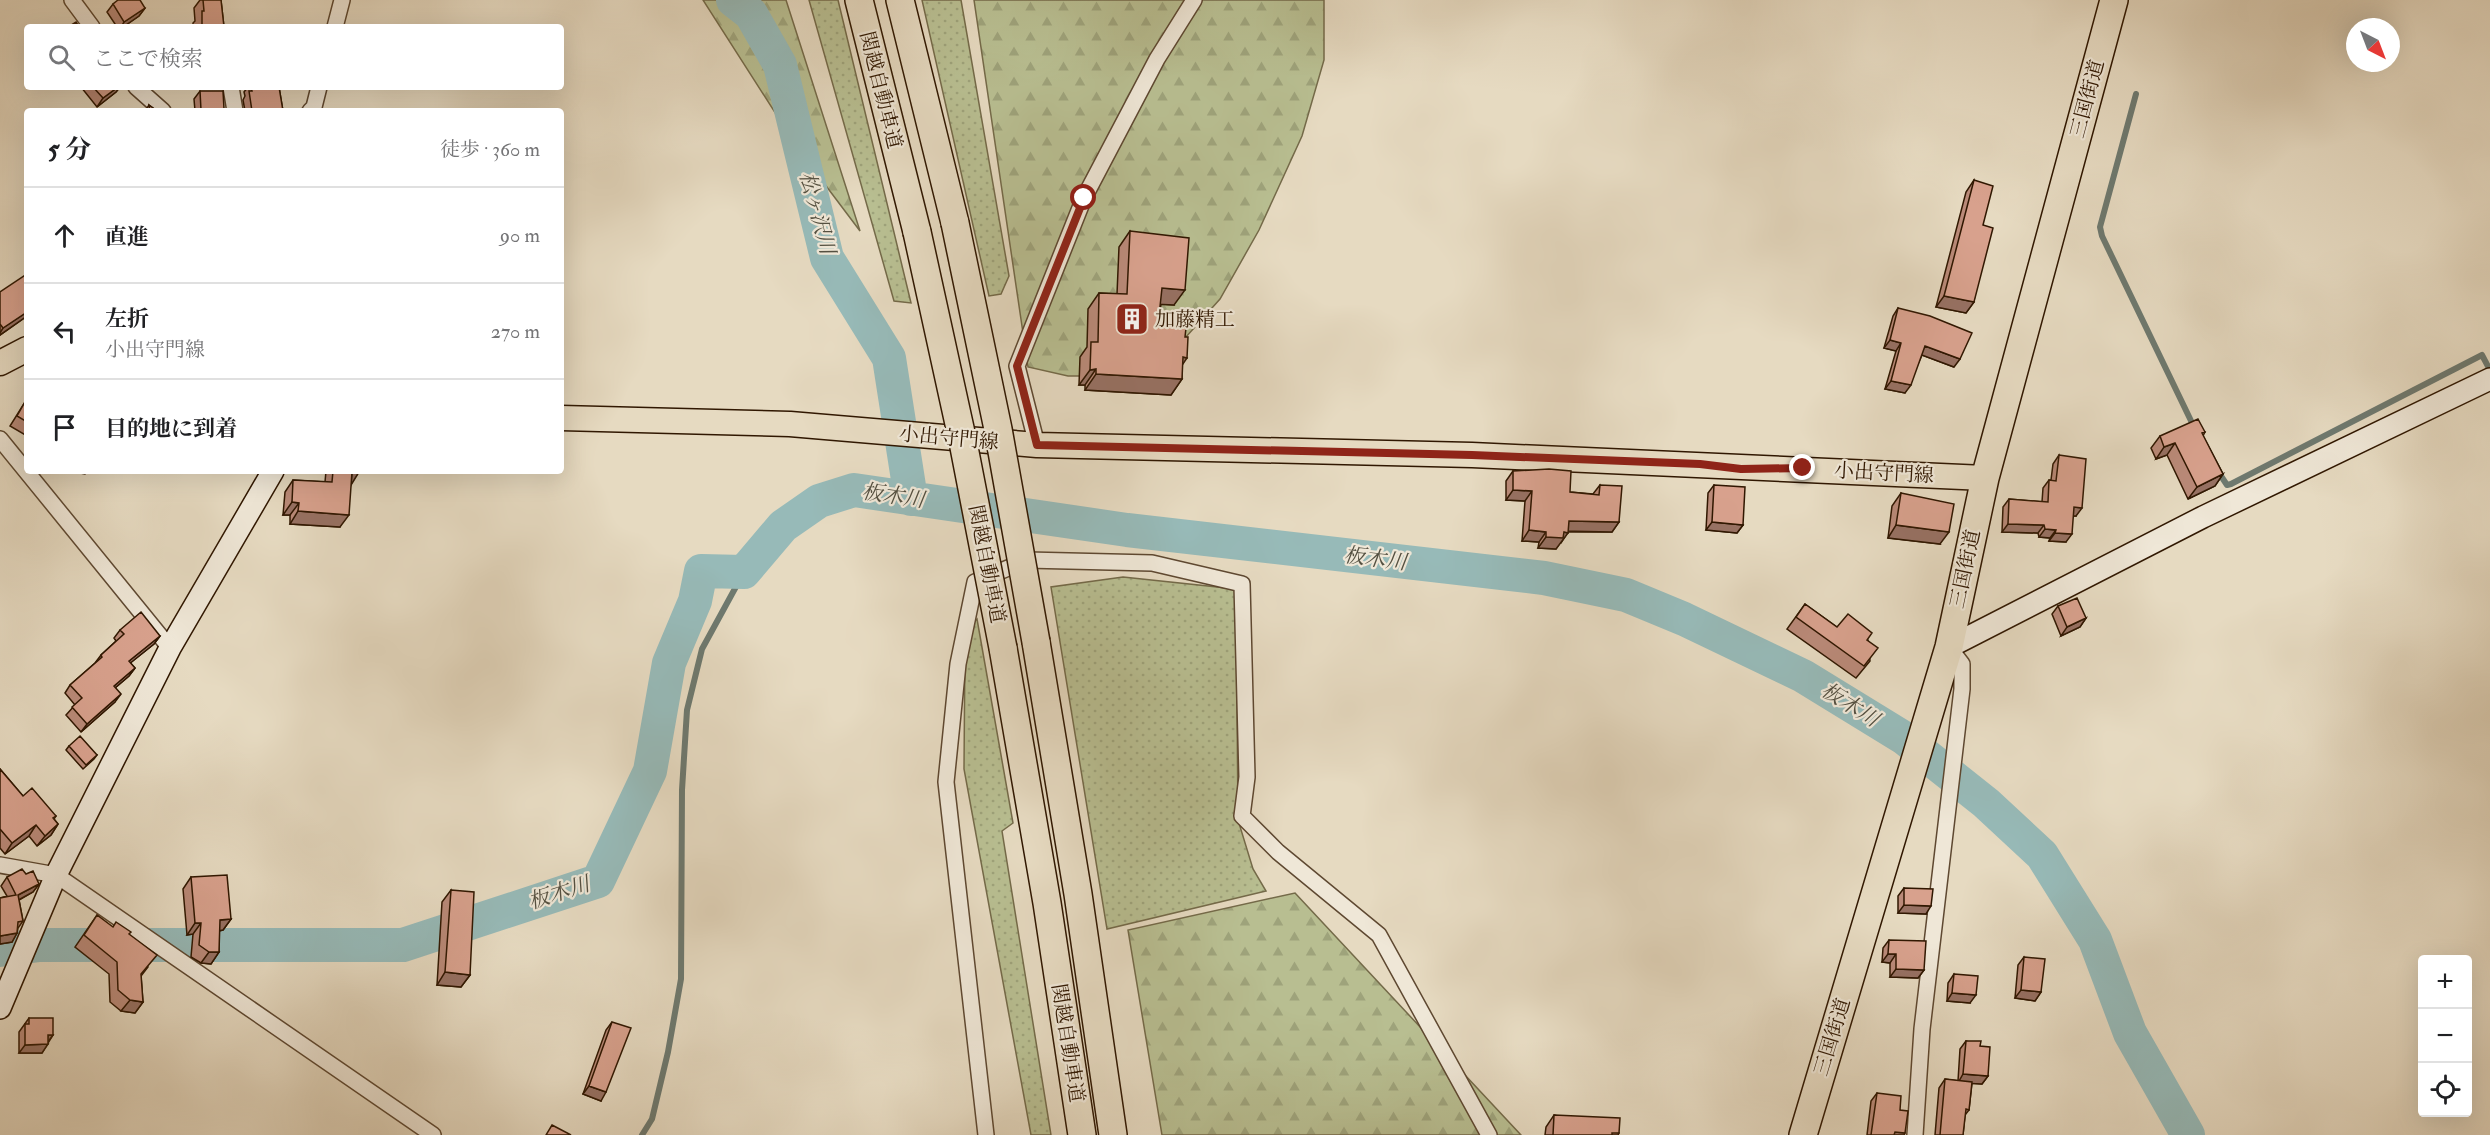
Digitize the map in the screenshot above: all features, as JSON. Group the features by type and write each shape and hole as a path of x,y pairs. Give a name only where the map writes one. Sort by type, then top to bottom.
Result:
{"highway":[{"name":"関越自動車道","path":"858,0 917,232 963,442 1003,648 1047,903 1082,1135"},
{"name":"関越自動車道","path":"900,0 955,223 998,429 1036,642 1113,1135"},
{"name":"三国街道","path":"1803,1135 1949,647 1985,478 2114,0"}],"main road":[{"path":"0,363 24,351"},
{"name":"小出守門線","path":"564,418 790,424 1037,445 1472,455 1985,478"}],"street":[{"path":"72,0 90,24"},
{"path":"336,24 342,0"},
{"path":"1037,445 1017,366 1084,198 1157,59 1194,0"},
{"path":"139,90 160,108"},
{"path":"232,90 234,108"},
{"path":"313,108 318,90"},
{"path":"1915,1135 1922,1029 1962,689 1962,664 1949,647 2204,518 2490,380"},
{"path":"0,439 24,469"},
{"path":"28,474 170,648"},
{"path":"0,1008 56,875 170,648 271,474"},
{"path":"986,1135 946,782 958,664 975,582 1027,560 1152,563 1242,584 1247,777 1242,816 1278,852 1379,935 1489,1135"},
{"path":"0,865 56,875 433,1135"}],"green space":[{"path":"703,0 786,0 860,231 799,150"},
{"path":"809,0 838,0 911,303 894,301"},
{"path":"922,0 961,0 1009,276 1001,294 989,296"},
{"path":"974,0 1324,0 1324,60 1302,136 1259,230 1220,299 1177,347 1125,376 1068,376 1028,367"},
{"path":"1123,577 1236,589 1238,820 1253,869 1266,891 1107,929 1051,587"},
{"path":"977,619 1013,823 1002,831 1051,1135 1031,1135 964,769 965,643 970,626"},
{"path":"1295,893 1521,1135 1162,1135 1128,930"}],"building":[{"path":"118,0 140,0 145,8 124,22 113,4"},
{"path":"203,0 221,0 224,24 202,24 202,11 204,11"},
{"path":"96,90 114,90 103,98"},
{"path":"280,90 282,108 252,108 249,91"},
{"path":"200,91 223,91 224,108 201,108"},
{"path":"1974,180 1993,186 1983,225 1993,228 1974,302 1944,296"},
{"name":"加藤精工","path":"1130,231 1189,238 1185,290 1162,288 1158,325 1186,328 1187,358 1183,357 1182,379 1096,374 1096,369 1090,370 1091,342 1098,342 1099,293 1127,294"},
{"path":"24,276 24,314 3,328 0,324 0,292"},
{"path":"1898,308 1930,316 1972,333 1960,359 1925,346 1911,385 1891,381 1901,343 1890,340"},
{"path":"24,404 24,420 17,416"},
{"path":"2198,419 2205,432 2202,433 2223,474 2197,487 2175,443 2164,447 2160,436"},
{"path":"2059,455 2086,459 2082,508 2074,507 2072,534 2055,533 2056,530 2045,529 2044,525 2008,524 2009,499 2048,502 2049,480 2056,481"},
{"path":"1549,469 1571,471 1570,492 1599,495 1600,485 1622,486 1619,522 1569,521 1568,533 1564,532 1563,538 1546,537 1546,532 1529,530 1532,491 1513,490 1513,471"},
{"path":"333,474 352,474 349,515 298,511 299,503 292,502 293,480 332,482"},
{"path":"1714,485 1745,487 1743,525 1712,522"},
{"path":"1901,493 1954,504 1949,532 1896,525"},
{"path":"2077,598 2086,618 2067,627 2058,606"},
{"path":"1805,604 1837,627 1848,614 1872,633 1867,640 1878,648 1864,666 1796,617"},
{"path":"141,612 160,636 129,661 135,668 114,686 121,694 87,724 72,707 82,698 70,685 102,657 101,655 124,634 120,630"},
{"path":"80,736 97,755 86,765 69,746"},
{"path":"0,769 23,796 32,788 56,816 53,818 58,824 45,836 36,825 12,843 0,829"},
{"path":"22,869 26,874 33,871 39,884 18,895 23,921 18,922 17,933 0,936 0,898 16,895 7,877"},
{"path":"227,875 231,919 220,920 219,952 209,952 199,945 201,923 195,923 191,877"},
{"path":"1904,888 1933,889 1931,906 1904,905"},
{"path":"451,890 474,892 470,975 445,972"},
{"path":"97,915 113,927 116,922 131,932 129,934 157,955 141,974 143,1002 130,1000 118,990 117,962 84,935"},
{"path":"1889,940 1926,941 1924,970 1896,969 1896,954 1888,954"},
{"path":"2024,957 2045,959 2041,992 2021,990"},
{"path":"1954,974 1978,976 1976,995 1952,993"},
{"path":"29,1018 53,1018 53,1035 48,1035 48,1044 25,1045 25,1024 29,1024"},
{"path":"612,1022 631,1028 606,1092 589,1086"},
{"path":"1966,1041 1981,1041 1980,1046 1990,1047 1988,1076 1963,1074"},
{"path":"1945,1079 1972,1082 1963,1135 1940,1135"},
{"path":"1877,1093 1901,1096 1900,1110 1908,1111 1905,1133 1871,1135"},
{"path":"1554,1115 1620,1118 1619,1133 1553,1135"},
{"path":"552,1125 571,1135 546,1135"}],"waterway":[{"name":"松ヶ沢川","path":"733,0 751,14 780,65 827,258 889,358 911,499"},
{"path":"2136,94 2100,227 2102,236 2194,427"},
{"path":"2217,470 2227,485 2231,484 2482,355 2490,370"},
{"name":"板木川","path":"0,950 40,945 403,945 598,881 650,771 669,663 695,601 701,571 744,572 783,526 819,501 854,490 1127,530 1544,578 1626,595 1684,619 1803,676 1904,738 1986,803 2042,855 2095,940 2130,1033 2188,1135"},
{"path":"642,1135 652,1119 668,1052 681,979 682,790 687,710 702,649 744,572"}],"place":[{"name":"加藤精工","path":"1132,319"}],"route":[{"path":"1084,198 1066,249 1017,366 1037,445 1472,455 1700,464 1741,469 1803,468"}]}
